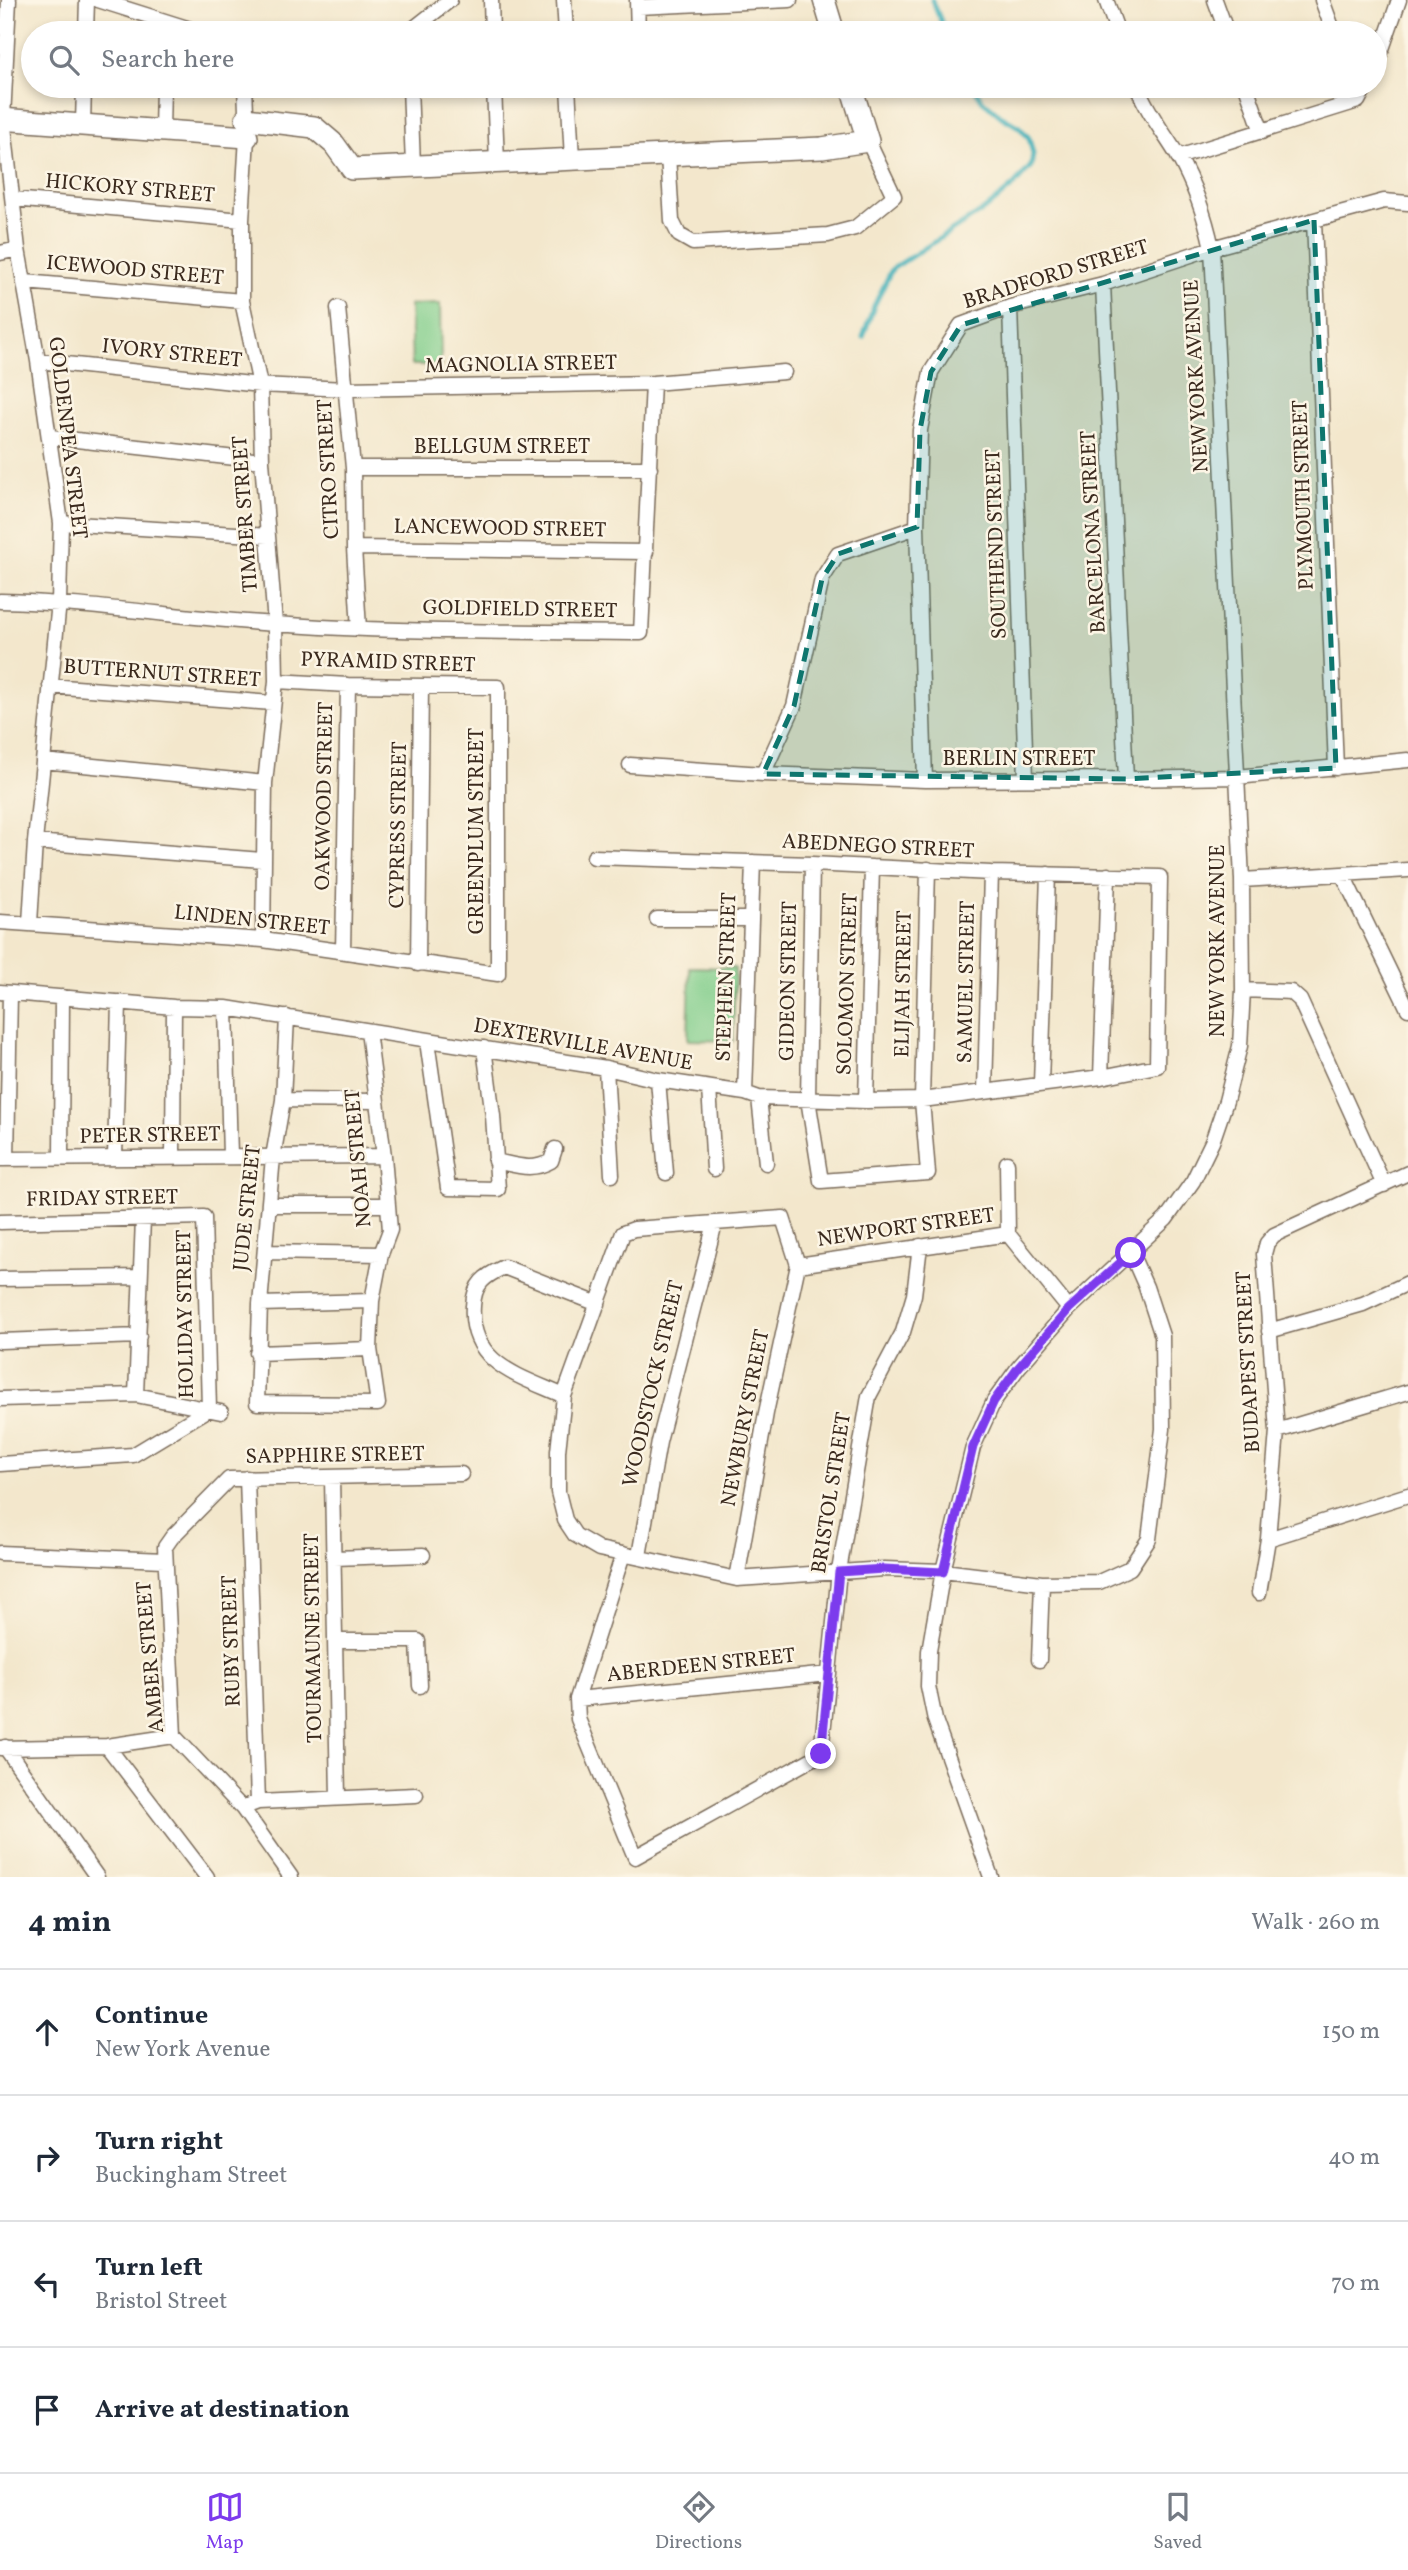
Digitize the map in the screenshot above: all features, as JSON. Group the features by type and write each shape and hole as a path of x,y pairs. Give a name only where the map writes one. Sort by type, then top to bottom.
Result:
{"street":[{"name":"GOLDENPEA STREET","path":"9,0 4,23 1,118 18,249 50,436 61,523 59,602 35,842 30,923"},
{"path":"86,21 87,0"},
{"path":"98,0 150,21"},
{"path":"423,21 450,0"},
{"path":"491,0 492,21"},
{"path":"564,0 565,21"},
{"path":"638,21 637,3 790,0"},
{"path":"824,0 830,21"},
{"path":"1105,0 1113,21"},
{"path":"1215,0 1223,21"},
{"path":"1322,0 1330,21"},
{"path":"1387,34 1399,0"},
{"path":"83,124 84,98"},
{"path":"162,131 163,98"},
{"name":"TIMBER STREET","path":"245,98 242,301 260,385 262,461 275,625 276,681 265,783 262,860 263,940"},
{"path":"410,98 413,166"},
{"path":"494,98 497,163"},
{"path":"569,98 572,159"},
{"path":"668,155 672,221 679,235 693,243 828,235 855,228 894,196 868,141 855,98"},
{"name":"NEW YORK AVENUE","path":"991,1877 935,1720 928,1686 929,1651 943,1572 973,1447 994,1401 1018,1368 1069,1309 1166,1219 1193,1181 1212,1142 1240,1046 1243,990 1242,880 1212,248 1204,211 1178,157 1142,98"},
{"path":"1250,98 1262,132"},
{"path":"1178,157 1359,101 1360,98"},
{"path":"1,118 162,131 314,127 334,144 352,169 822,148 868,141"},
{"name":"HICKORY STREET","path":"13,199 242,220"},
{"name":"BRADFORD STREET","path":"925,780 917,527 920,430 931,372 961,325 1010,307 1103,284 1212,248 1314,220 1384,201 1408,203"},
{"name":"PLYMOUTH STREET","path":"1314,220 1336,768"},
{"path":"0,253 18,249"},
{"name":"ICEWOOD STREET","path":"24,282 242,301"},
{"name":"BARCELONA STREET","path":"1103,284 1126,779"},
{"name":"SOUTHEND STREET","path":"1010,307 1026,779"},
{"name":"CITRO STREET","path":"338,308 353,468 359,629"},
{"name":"IVORY STREET","path":"38,361 260,385"},
{"name":"MAGNOLIA STREET","path":"260,385 346,390 653,383 784,372"},
{"name":"GOLDFIELD STREET","path":"0,601 59,602 275,625 359,629 641,633 653,383"},
{"path":"50,436 262,461"},
{"name":"BELLGUM STREET","path":"353,468 650,468"},
{"path":"61,523 268,536"},
{"path":"763,774 794,706 822,579 838,554 917,527"},
{"name":"LANCEWOOD STREET","path":"354,548 646,552"},
{"name":"PYRAMID STREET","path":"276,681 498,687"},
{"name":"OAKWOOD STREET","path":"343,951 348,685"},
{"name":"BUTTERNUT STREET","path":"50,686 272,703"},
{"name":"CYPRESS STREET","path":"418,964 421,686"},
{"name":"GREENPLUM STREET","path":"498,687 498,974"},
{"name":"BERLIN STREET","path":"630,765 763,774 925,780 1126,779 1237,777 1408,760"},
{"path":"43,761 265,783"},
{"path":"35,842 262,860"},
{"name":"ABEDNEGO STREET","path":"594,857 1160,877 1157,1066"},
{"name":"STEPHEN STREET","path":"744,1093 753,862"},
{"name":"GIDEON STREET","path":"812,864 808,1099 821,1181 928,1173 922,1100"},
{"name":"SOLOMON STREET","path":"866,1101 872,867"},
{"name":"ELIJAH STREET","path":"922,1100 928,869"},
{"path":"1242,880 1408,870"},
{"name":"SAMUEL STREET","path":"985,1091 991,873"},
{"path":"1041,1084 1048,874"},
{"path":"1101,1077 1108,875"},
{"path":"1343,875 1408,1009"},
{"path":"657,919 749,919"},
{"name":"LINDEN STREET","path":"0,922 263,940 498,974"},
{"path":"1243,990 1291,992 1300,1000 1384,1185"},
{"path":"3,1159 5,993"},
{"name":"DEXTERVILLE AVENUE","path":"5,993 226,1009 287,1017 606,1068 760,1098 922,1100 1101,1077 1157,1066"},
{"path":"61,1158 62,997"},
{"path":"115,1157 118,1002"},
{"path":"173,1157 174,1007"},
{"path":"226,1009 230,1156"},
{"name":"JUDE STREET","path":"257,1403 260,1304 273,1157 283,1100 287,1017"},
{"name":"NOAH STREET","path":"257,1403 378,1404 370,1349 372,1301 381,1254 390,1230 384,1156 368,1031"},
{"path":"427,1041 448,1188 498,1189 493,1116 484,1048"},
{"path":"606,1068 612,1175"},
{"path":"658,1080 666,1173"},
{"path":"709,1088 714,1169"},
{"path":"760,1098 766,1163"},
{"path":"283,1100 376,1101"},
{"path":"495,1161 531,1168 542,1166 551,1161 555,1149"},
{"name":"PETER STREET","path":"3,1159 384,1156"},
{"path":"1007,1163 1008,1234"},
{"name":"BUDAPEST STREET","path":"1259,1593 1268,1539 1276,1431 1264,1254 1267,1243 1274,1236 1408,1173"},
{"path":"270,1205 387,1205"},
{"name":"FRIDAY STREET","path":"0,1222 204,1217"},
{"name":"HOLIDAY STREET","path":"204,1217 215,1411"},
{"path":"798,1265 783,1218 634,1229 623,1233 564,1396 558,1451 558,1492 565,1520 575,1535 599,1549 737,1579 884,1569 943,1572 1042,1583 1099,1582 1130,1568 1149,1539 1163,1429 1162,1336 1146,1287 1131,1253"},
{"path":"136,1395 143,1219"},
{"name":"WOODSTOCK STREET","path":"639,1556 659,1442 715,1223"},
{"name":"NEWPORT STREET","path":"798,1265 1008,1234 1069,1309"},
{"name":"BRISTOL STREET","path":"577,1699 578,1719 635,1857 821,1754 839,1572 869,1396 903,1332 914,1296 920,1246"},
{"path":"265,1252 381,1254"},
{"name":"NEWBURY STREET","path":"737,1579 766,1413 798,1265"},
{"path":"564,1396 502,1368 482,1349 471,1325 473,1297 484,1276 504,1267 598,1304"},
{"path":"0,1279 141,1277"},
{"path":"1269,1331 1363,1304 1408,1283"},
{"path":"260,1304 372,1301"},
{"path":"0,1341 139,1336"},
{"path":"257,1353 370,1349"},
{"path":"1276,1431 1408,1392"},
{"path":"0,1399 136,1395 215,1411"},
{"path":"0,1464 133,1455 215,1411"},
{"name":"SAPPHIRE STREET","path":"164,1560 165,1547 172,1537 229,1479 461,1475"},
{"name":"RUBY STREET","path":"247,1478 258,1802"},
{"name":"TOURMAUNE STREET","path":"332,1478 338,1798"},
{"path":"1268,1539 1408,1495"},
{"path":"0,1553 164,1560"},
{"path":"577,1699 624,1554"},
{"path":"334,1558 423,1555"},
{"name":"AMBER STREET","path":"164,1560 174,1736 243,1809 291,1877"},
{"path":"1039,1660 1042,1583"},
{"path":"336,1640 418,1641 420,1686"},
{"name":"ABERDEEN STREET","path":"577,1699 829,1674"},
{"path":"3,1748 107,1746 174,1736"},
{"path":"107,1746 207,1877"},
{"path":"3,1748 97,1877"},
{"path":"243,1809 258,1802 416,1795"}],"highlighted area":[{"path":"1314,220 1336,768 1126,779 763,774 794,706 822,579 838,554 917,527 920,430 931,372 961,325"}],"green space":[{"path":"440,304 441,365 412,365 410,305"},
{"path":"690,967 735,968 733,1041 688,1040"}],"waterway":[{"path":"932,0 941,21"},
{"path":"863,337 892,269 987,208 1031,166 1033,154 1029,138 981,98"}],"route":[{"path":"821,1754 839,1572 884,1569 943,1572 953,1521 973,1447 994,1401 1018,1368 1069,1309 1131,1253"}]}
